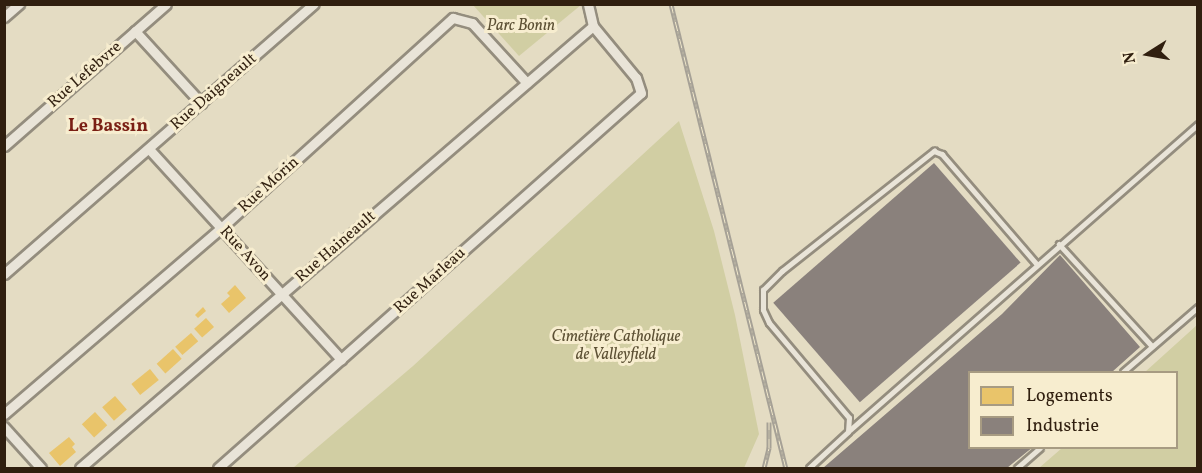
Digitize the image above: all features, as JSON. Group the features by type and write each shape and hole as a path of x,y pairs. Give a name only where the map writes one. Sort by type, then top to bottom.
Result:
{"street":[{"path":"4,17 19,4"},
{"name":"Rue Lefebvre","path":"4,146 166,4"},
{"name":"Rue Daigneault","path":"4,274 314,4"},
{"path":"588,4 593,26"},
{"name":"Rue Morin","path":"4,414 221,228 453,18 472,23 527,83"},
{"name":"Rue Haineault","path":"80,468 593,26"},
{"name":"Rue Marleau","path":"218,468 641,93 636,78 593,26"},
{"path":"135,32 201,103"},
{"name":"Rue Avon","path":"148,149 341,359"},
{"path":"4,427 40,468"}],"lane":[{"path":"809,468 1036,264 1197,124"},
{"path":"848,432 849,418 843,409 769,323 763,310 762,290 782,271 934,151 942,154 1036,264"},
{"path":"1059,244 1152,346"},
{"path":"1124,371 1197,307"},
{"path":"1017,468 1038,449"}],"green space":[{"name":"Parc Bonin","path":"473,5 581,5 519,56"},
{"name":"Cimetière Catholique de Valleyfield","path":"679,121 714,231 735,315 759,434 744,468 293,468 413,366"},
{"path":"1197,325 1197,468 1039,468 1061,449 1178,449 1178,371 1146,371"}],"building: Logements":[{"path":"235,285 246,298 229,313 221,304 230,296 227,293"},
{"path":"203,307 206,311 198,318 195,315"},
{"path":"206,318 214,327 202,338 194,329"},
{"path":"191,333 198,341 182,355 175,347"},
{"path":"173,349 182,359 165,373 157,364"},
{"path":"150,369 159,380 140,395 131,384"},
{"path":"115,396 127,410 114,421 102,407"},
{"path":"95,412 107,425 94,437 82,424"},
{"path":"69,437 75,444 72,447 76,452 60,466 49,453"}],"building: Industrie":[{"path":"934,163 1021,263 860,402 773,303"},
{"path":"1060,255 1140,347 1113,371 968,371 968,449 1031,449 1007,468 823,468 1002,314"}],"railway":[{"path":"671,4 786,468"},
{"path":"764,468 769,448 769,422"}],"district":[{"name":"Le Bassin","path":"108,127"}]}
